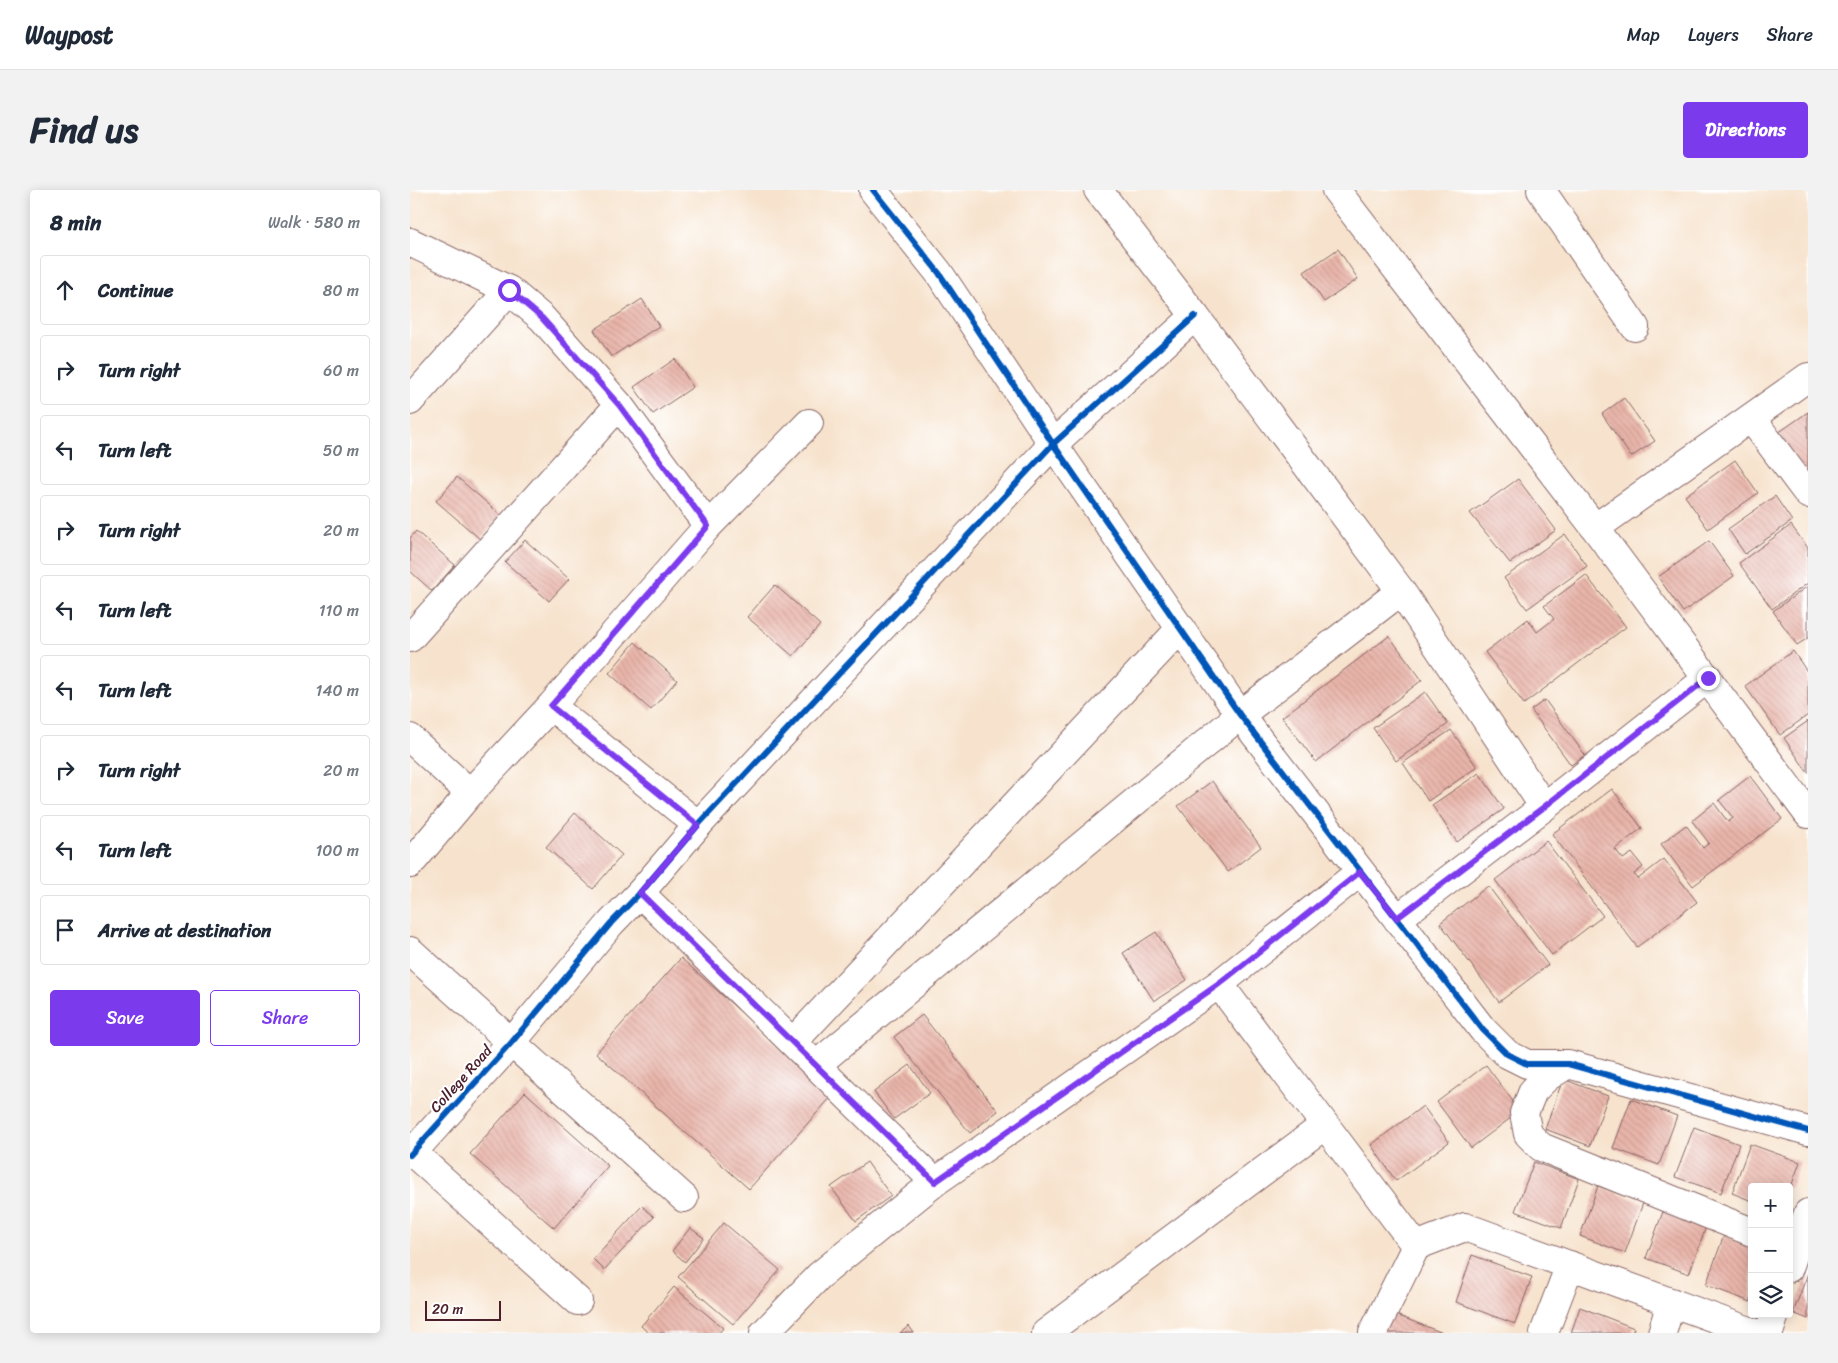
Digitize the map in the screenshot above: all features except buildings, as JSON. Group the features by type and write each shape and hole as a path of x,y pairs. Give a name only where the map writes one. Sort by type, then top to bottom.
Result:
{"street":[{"path":"873,190 939,273 1053,444 1240,715 1483,1030 1507,1054 1527,1064 1568,1064 1808,1131"},
{"path":"1098,190 1195,316 1400,591 1544,807"},
{"path":"1336,190 1595,528 1808,814"},
{"path":"1541,190 1635,327"},
{"path":"410,242 509,290 542,318 619,405 708,526"},
{"path":"410,401 509,290"},
{"name":"College Road","path":"411,1154 512,1042 611,923 640,893 698,825 1053,444 1195,316"},
{"path":"1595,528 1808,377"},
{"path":"410,638 619,405"},
{"path":"1751,418 1808,494"},
{"path":"410,864 470,793 551,706 708,526 809,423"},
{"path":"816,1065 1240,715 1400,591"},
{"path":"793,1042 1181,628"},
{"path":"1397,918 1544,807 1708,678"},
{"path":"551,706 698,825"},
{"path":"410,738 470,793"},
{"path":"764,1333 819,1276 935,1182 1219,984 1360,872"},
{"path":"640,893 935,1182"},
{"path":"410,951 684,1198"},
{"path":"1219,984 1416,1246"},
{"path":"1568,1064 1547,1077 1534,1091 1524,1114 1528,1134 1541,1147 1748,1230"},
{"path":"1046,1333 1326,1125"},
{"path":"411,1154 578,1301"},
{"path":"1795,1255 1808,1213"},
{"path":"1373,1333 1416,1246 1465,1227 1755,1333"},
{"path":"1544,1333 1570,1265"},
{"path":"1662,1333 1671,1302"},
{"path":"1770,1333 1774,1318"}],"cycle path":[{"path":"873,190 939,273 1053,444 1240,715 1483,1030 1507,1054 1527,1064 1568,1064 1808,1131"},
{"path":"410,1155 512,1042 611,923 640,893 698,825 1053,444 1195,316"}],"route":[{"path":"509,290 542,318 619,405 708,526 551,706 698,825 640,893 935,1182 1219,984 1360,872 1397,918 1544,807 1708,678"}]}
